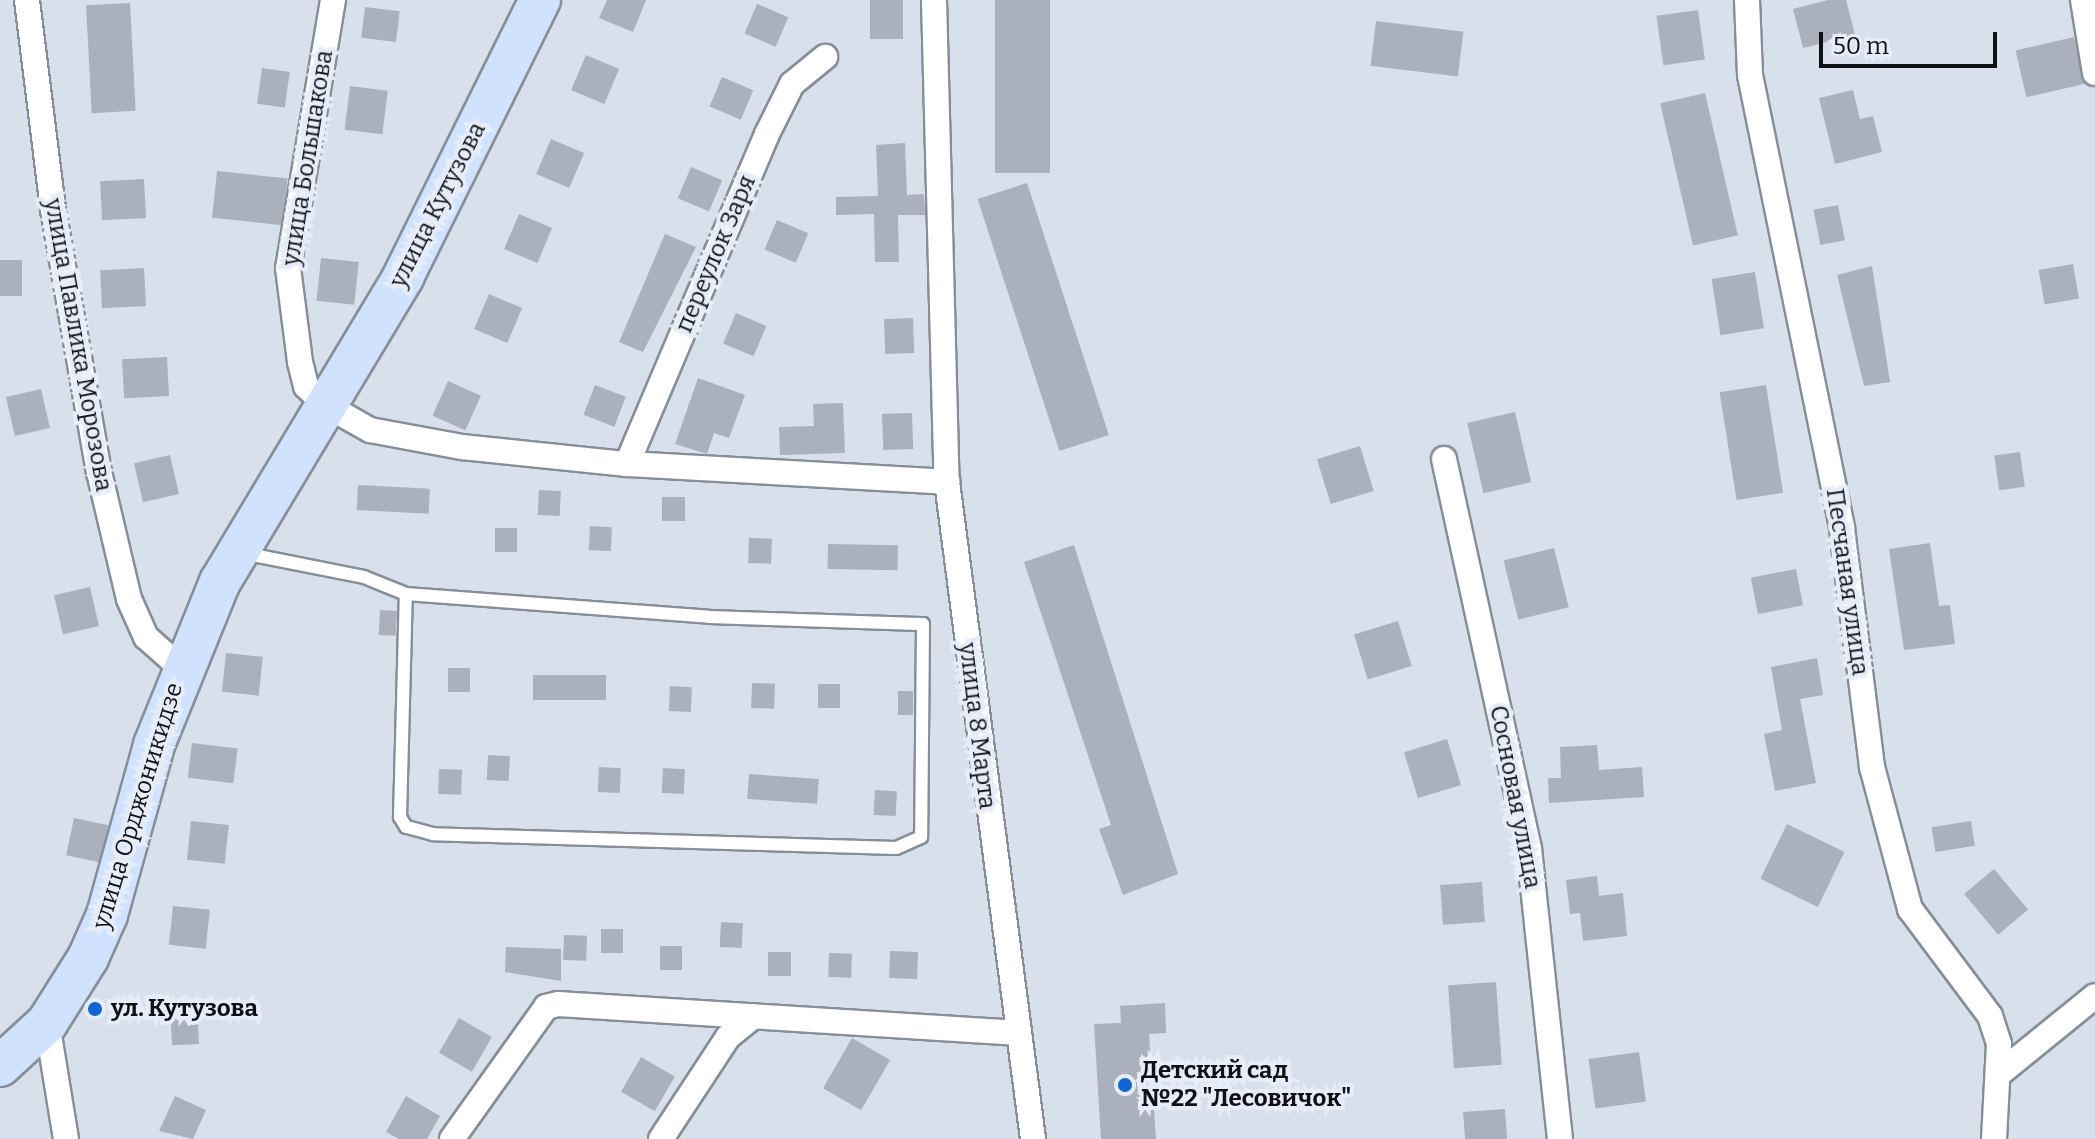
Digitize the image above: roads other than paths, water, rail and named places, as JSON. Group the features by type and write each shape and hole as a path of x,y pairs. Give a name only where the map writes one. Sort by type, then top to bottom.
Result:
{"main road":[{"name":"улица Кутузова","path":"324,404 403,277 540,0"},
{"name":"улица Орджоникидзе","path":"0,1066 47,1023 88,958 107,915 182,669 236,552 324,404"}],"street":[{"name":"улица Павлика Морозова","path":"27,0 53,209 99,472 129,599 146,637 182,669"},
{"name":"улица Большакова","path":"324,404 306,386 288,268 333,0"},
{"name":"улица 8 Марта","path":"934,0 947,482 1015,1033 1033,1139"},
{"name":"Песчаная улица","path":"1747,0 1750,75 1842,529 1872,767 1910,909 1990,1016 2000,1073 1994,1139"},
{"path":"2083,0 2095,73"},
{"name":"переулок Заря","path":"627,464 767,134 792,84 825,57"},
{"path":"324,404 370,430 627,464 947,482"},
{"name":"Сосновая улица","path":"1444,459 1529,849 1560,1139"},
{"path":"2000,1073 2095,996"},
{"path":"452,1139 546,1007 754,1016 1015,1033"},
{"path":"661,1139 728,1037 754,1016"},
{"path":"47,1023 66,1139"}],"lane":[{"path":"236,552 364,577 406,594 709,617 923,624 921,837 896,848 433,834 406,827 400,817 406,594"}],"place":[{"name":"ул. Кутузова","path":"95,1009"},
{"name":"Детский сад №22 \"Лесовичок\"","path":"1125,1085"}]}
